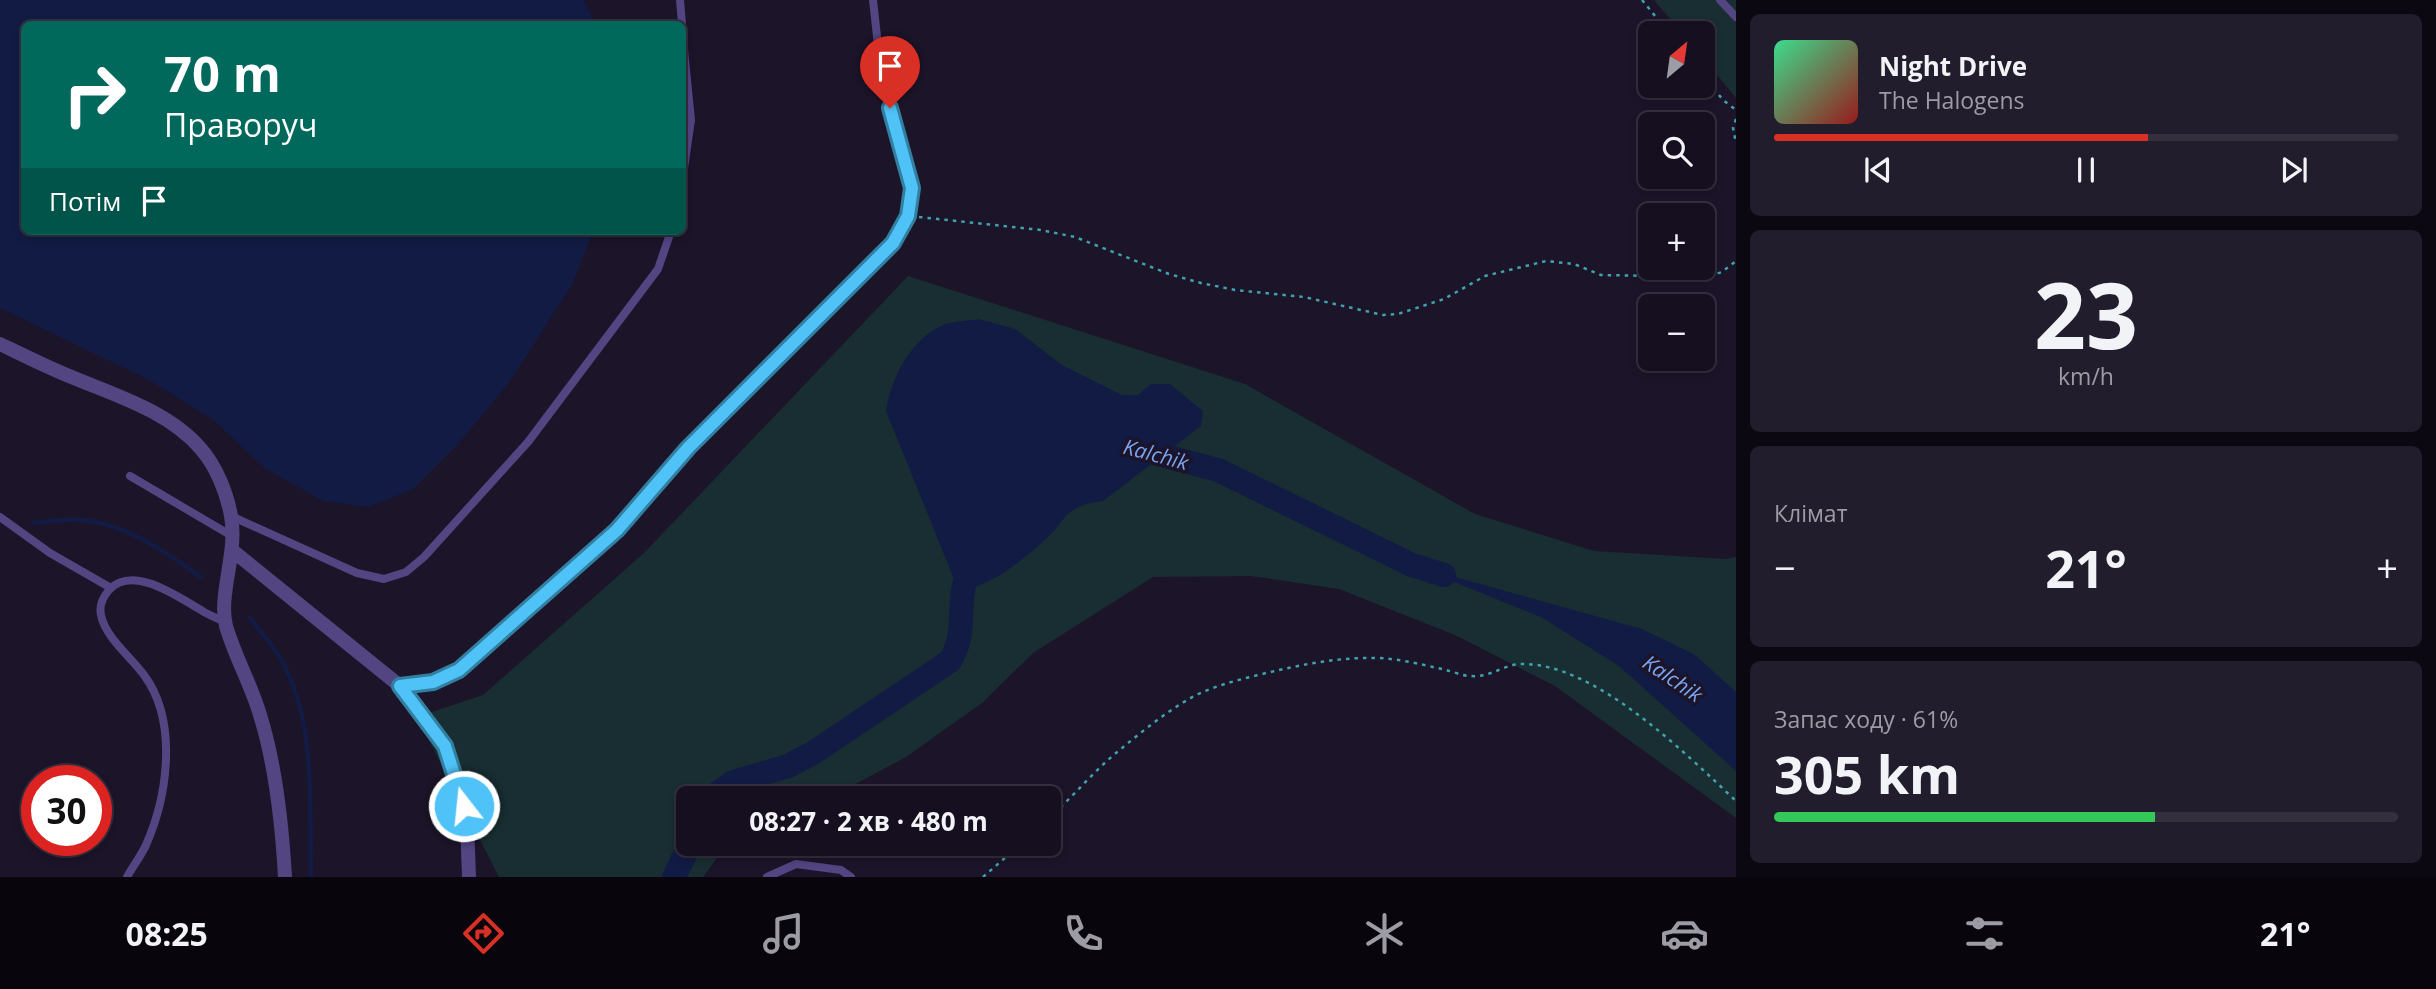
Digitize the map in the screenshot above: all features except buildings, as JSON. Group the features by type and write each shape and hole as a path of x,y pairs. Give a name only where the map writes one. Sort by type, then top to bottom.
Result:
{"street":[{"path":"0,344 137,405 173,425 201,448 219,477 231,516 233,551 225,597 225,622 261,716 275,787 285,877"},
{"path":"233,551 400,686 445,746 460,788 467,822 469,877"}],"lane":[{"path":"680,0 682,21"},
{"path":"400,686 433,682 459,670 617,530 688,448 893,243 908,216 912,188 882,82 873,0"},
{"path":"1720,0 1736,18"},
{"path":"686,70 691,120 686,154"},
{"path":"231,516 356,573 384,579 406,572 424,557 528,442 658,269 670,235"},
{"path":"130,476 232,536"},
{"path":"0,517 50,554 111,588"},
{"path":"127,877 146,845 159,810 167,732 160,702 146,677 105,627 100,613 103,599 111,588 123,581 146,582 174,592 202,611 225,622"},
{"path":"767,877 796,864 841,870 851,877"}],"path":[{"path":"1643,0 1660,21"},
{"path":"1715,90 1736,110"},
{"path":"1736,119 1733,128 1736,143"},
{"path":"908,216 1041,230 1075,237 1169,274 1201,283 1235,290 1304,297 1383,315 1398,314 1444,299 1485,276 1546,261 1573,264 1601,275 1706,277 1722,272 1736,261"},
{"path":"1061,806 1114,754 1189,699 1222,685 1336,658 1381,658 1471,677 1523,664 1561,670 1597,687 1671,740 1736,801"},
{"path":"983,877 1007,856"}],"green space":[{"path":"1654,0 1736,0 1736,98 1715,73 1715,21 1672,21"},
{"path":"908,276 1245,384 1475,514 1594,551 1726,559 1736,557 1736,818 1555,686 1455,635 1339,589 1251,576 1153,577 1033,653 982,703 906,757 852,786 676,786 676,856 721,856 703,877 499,877 417,717 483,695 645,552"}],"water":[{"path":"0,0 584,0 594,21 21,21 21,235 591,235 572,285 508,384 459,443 413,489 369,507 323,501 266,469 212,419 149,380 0,308"},
{"path":"979,319 1015,329 1062,365 1122,395 1138,395 1151,384 1170,384 1203,411 1201,426 1103,501 1072,511 1042,543 1010,568 986,582 963,589 954,579 886,411 897,374 920,341 945,324"},
{"path":"1412,565 1642,629 1695,655 1736,692 1736,771 1619,666 1541,617"}],"waterway":[{"name":"Kalchik","path":"1132,447 1218,470 1412,565 1444,575"},
{"path":"33,523 77,520 116,528 146,541 201,577"},
{"name":"Kalchik","path":"728,786 788,766 813,753 950,661 958,643 963,590 973,557"},
{"path":"250,618 282,661 301,712 309,766 311,877"},
{"name":"Kalchik","path":"674,877 684,856"}],"route":[{"path":"464,806 445,746 400,686 433,682 459,670 617,530 688,448 893,243 908,216 912,188 890,108"}]}
